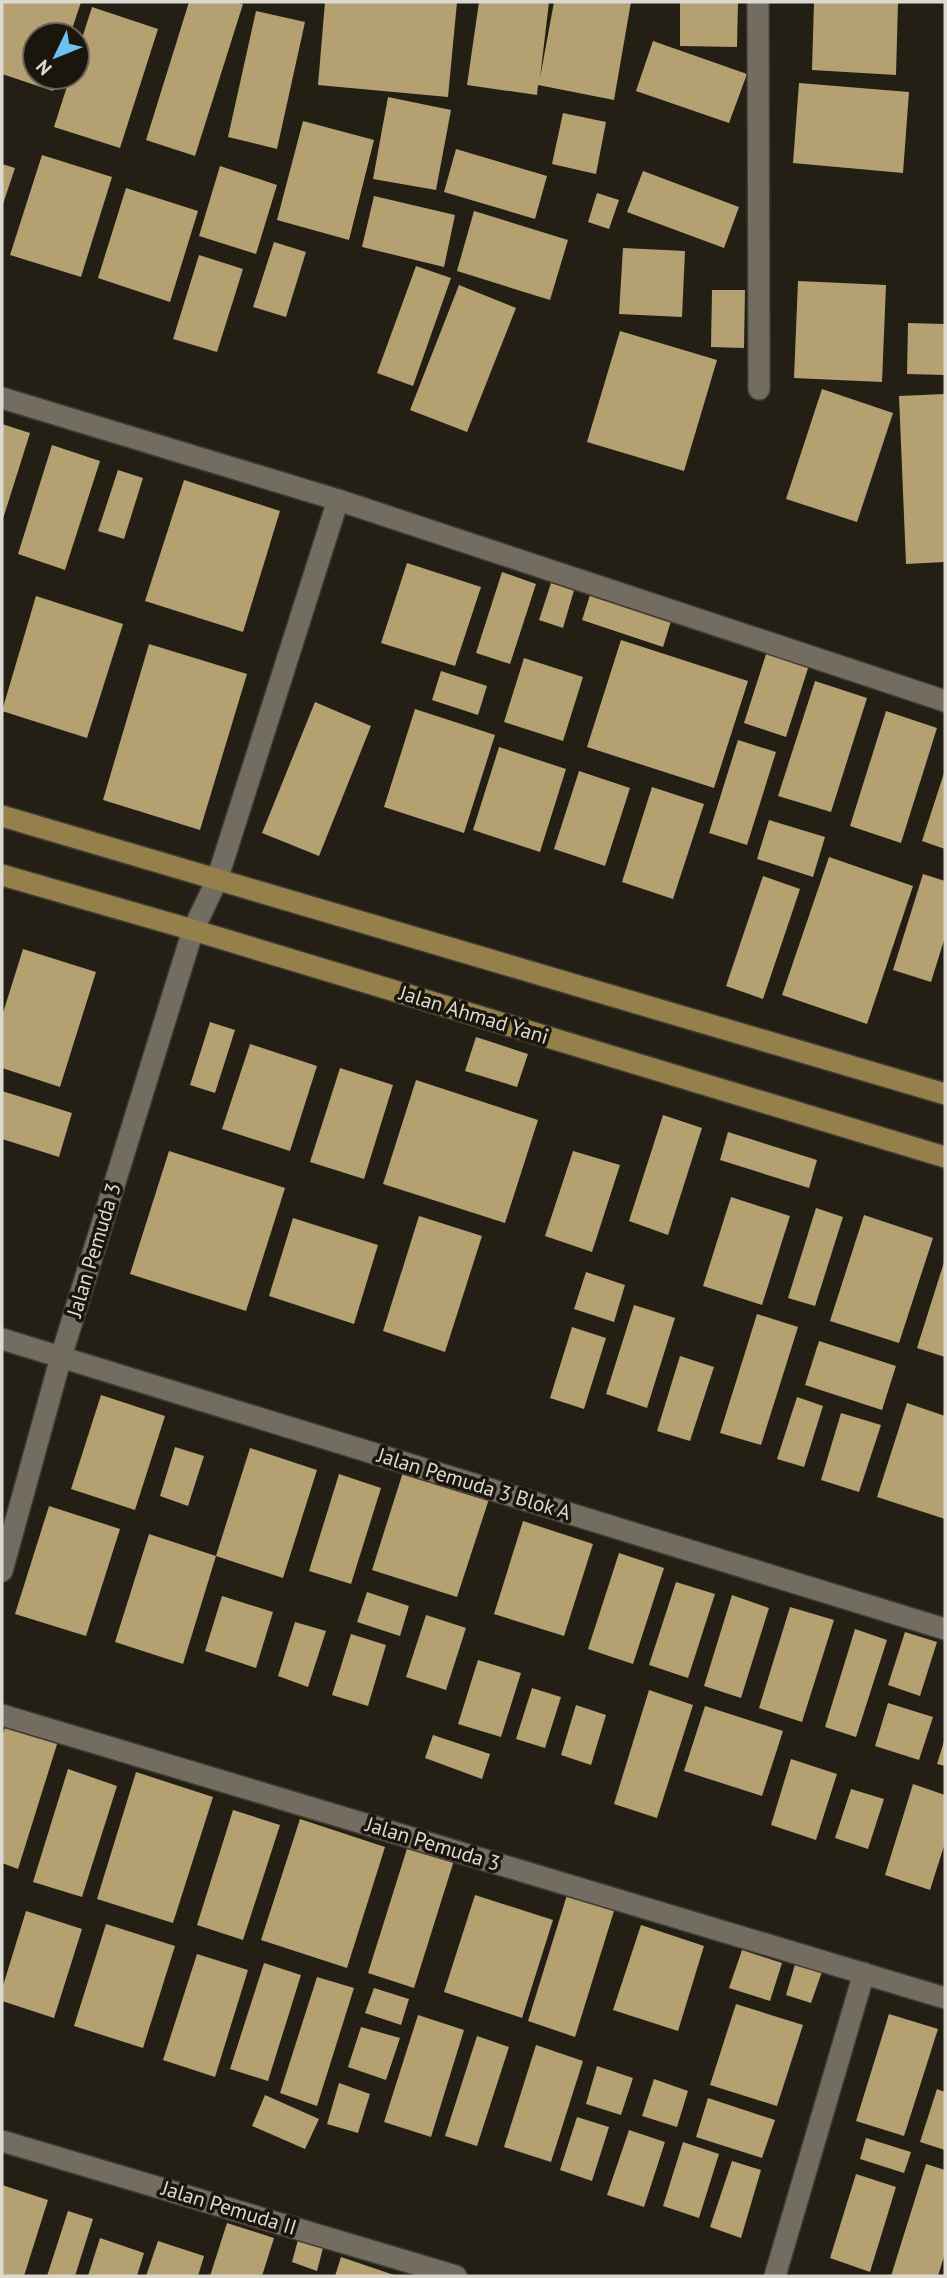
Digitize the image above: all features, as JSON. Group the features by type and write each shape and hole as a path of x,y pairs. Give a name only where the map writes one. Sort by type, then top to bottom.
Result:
{"main road":[{"path":"2,816 945,1094"},
{"name":"Jalan Ahmad Yani","path":"2,875 945,1157"}],"street":[{"path":"758,2 759,389"},
{"path":"2,398 338,500 945,701"},
{"name":"Jalan Pemuda 3","path":"2,1571 61,1357 193,930 217,880 338,500"},
{"name":"Jalan Pemuda 3 Blok A","path":"2,1339 945,1629"},
{"name":"Jalan Pemuda 3","path":"2,1715 945,1998"},
{"path":"775,2276 864,1973"},
{"name":"Jalan Pemuda II","path":"2,2141 456,2276"}],"building":[{"path":"2,2 81,2 75,21 21,21 21,80 2,74"},
{"path":"189,2 243,4 195,156 146,140"},
{"path":"325,2 457,2 448,97 318,85"},
{"path":"479,2 549,2 540,78 554,2 631,2 614,100 538,85 537,95 467,85"},
{"path":"680,2 738,2 737,47 680,46"},
{"path":"814,2 898,2 896,75 812,70"},
{"path":"92,7 158,29 120,148 54,127 66,91 91,91 91,21 88,21"},
{"path":"256,11 305,22 277,149 228,137"},
{"path":"653,41 747,74 729,123 636,91"},
{"path":"799,83 909,92 903,173 793,163"},
{"path":"388,97 451,110 436,190 373,179"},
{"path":"563,113 606,122 596,174 552,164"},
{"path":"303,121 374,140 349,240 277,220"},
{"path":"456,149 547,176 535,219 444,192"},
{"path":"42,155 112,177 81,277 10,255"},
{"path":"2,164 15,168 2,207"},
{"path":"220,166 277,185 256,254 199,236"},
{"path":"643,171 739,207 724,248 627,212"},
{"path":"126,188 198,211 170,302 98,278"},
{"path":"597,193 619,200 609,229 588,222"},
{"path":"374,196 455,215 444,267 362,247"},
{"path":"474,211 568,240 550,300 457,271"},
{"path":"274,242 306,252 286,317 253,307"},
{"path":"623,248 685,251 682,317 619,314"},
{"path":"199,255 243,269 217,352 173,339"},
{"path":"416,266 451,278 413,386 377,373"},
{"path":"798,281 886,285 882,382 794,378"},
{"path":"459,285 516,308 467,432 410,410"},
{"path":"712,290 745,290 744,348 711,347"},
{"path":"908,323 945,324 945,375 907,374"},
{"path":"620,331 717,360 684,471 587,442"},
{"path":"822,389 893,413 857,522 786,499"},
{"path":"945,394 945,562 906,564 899,396"},
{"path":"2,424 30,433 2,522"},
{"path":"52,445 100,461 65,570 18,554"},
{"path":"118,470 143,478 124,539 98,531"},
{"path":"184,480 280,511 243,632 145,601"},
{"path":"407,563 481,587 455,666 381,643"},
{"path":"502,572 536,584 510,664 476,653"},
{"path":"552,580 575,587 563,628 539,620"},
{"path":"591,592 672,618 663,647 582,620"},
{"path":"36,596 123,624 87,738 2,711"},
{"path":"621,640 748,681 714,788 587,747"},
{"path":"149,644 247,674 200,830 103,800"},
{"path":"768,648 810,662 786,737 744,723"},
{"path":"524,658 583,677 563,741 504,722"},
{"path":"441,671 487,686 478,715 432,700"},
{"path":"815,681 867,698 831,812 778,796"},
{"path":"315,702 371,726 319,856 262,833"},
{"path":"415,709 495,735 464,833 384,807"},
{"path":"886,711 937,728 901,843 850,826"},
{"path":"738,740 776,752 747,845 709,833"},
{"path":"499,747 566,769 540,852 473,830"},
{"path":"945,770 945,849 922,841"},
{"path":"579,771 630,788 605,866 554,849"},
{"path":"652,787 704,804 673,899 622,882"},
{"path":"769,820 825,837 813,877 757,859"},
{"path":"829,857 913,886 867,1024 782,995"},
{"path":"923,874 945,881 945,937 931,982 893,970"},
{"path":"763,876 800,889 763,999 726,986"},
{"path":"23,949 96,972 60,1087 2,1068 2,1016"},
{"path":"210,1022 235,1030 215,1093 190,1085"},
{"path":"476,1037 528,1054 517,1087 465,1071"},
{"path":"250,1044 317,1066 290,1151 222,1129"},
{"path":"340,1068 393,1085 364,1179 310,1162"},
{"path":"416,1080 538,1120 505,1223 383,1184"},
{"path":"2,1091 72,1113 59,1157 2,1139"},
{"path":"663,1115 702,1128 668,1235 629,1221"},
{"path":"728,1132 817,1160 809,1188 720,1160"},
{"path":"169,1151 285,1188 246,1311 130,1274"},
{"path":"573,1151 620,1165 592,1252 545,1236"},
{"path":"731,1197 790,1216 762,1305 703,1286"},
{"path":"816,1208 843,1217 815,1306 788,1298"},
{"path":"864,1215 933,1238 899,1343 830,1321"},
{"path":"419,1216 482,1236 445,1352 383,1331"},
{"path":"293,1218 378,1245 354,1324 269,1296"},
{"path":"945,1259 945,1357 917,1348"},
{"path":"586,1272 625,1285 614,1322 574,1309"},
{"path":"634,1305 675,1318 647,1408 606,1394"},
{"path":"757,1314 798,1327 761,1445 720,1433"},
{"path":"572,1327 606,1338 584,1409 550,1398"},
{"path":"819,1341 896,1366 882,1410 805,1385"},
{"path":"680,1356 714,1367 690,1441 657,1431"},
{"path":"101,1395 165,1416 135,1510 71,1489"},
{"path":"797,1397 823,1406 804,1467 777,1459"},
{"path":"907,1403 945,1416 945,1519 877,1497"},
{"path":"841,1413 881,1425 859,1492 821,1480"},
{"path":"175,1447 204,1456 188,1506 160,1496"},
{"path":"250,1448 317,1470 283,1578 216,1556"},
{"path":"404,1469 490,1496 457,1597 372,1570"},
{"path":"339,1474 381,1488 351,1584 309,1571"},
{"path":"49,1506 120,1529 86,1636 15,1614"},
{"path":"523,1521 593,1544 564,1636 494,1614"},
{"path":"149,1534 216,1556 183,1664 115,1642"},
{"path":"619,1553 664,1568 633,1664 588,1649"},
{"path":"676,1582 715,1594 688,1678 649,1665"},
{"path":"367,1592 409,1606 400,1636 357,1622"},
{"path":"732,1595 769,1608 741,1698 704,1686"},
{"path":"222,1596 273,1612 256,1668 205,1651"},
{"path":"790,1607 834,1620 802,1722 759,1708"},
{"path":"426,1615 466,1628 446,1690 406,1677"},
{"path":"295,1622 326,1631 308,1687 278,1676"},
{"path":"855,1629 887,1640 856,1737 825,1727"},
{"path":"905,1632 937,1642 920,1696 888,1685"},
{"path":"351,1634 386,1645 368,1706 332,1695"},
{"path":"478,1660 521,1673 501,1737 458,1724"},
{"path":"532,1688 561,1697 545,1748 516,1739"},
{"path":"649,1690 693,1705 657,1818 614,1804"},
{"path":"888,1703 933,1717 919,1760 875,1746"},
{"path":"576,1705 606,1715 591,1765 561,1755"},
{"path":"705,1706 783,1731 762,1796 684,1771"},
{"path":"6,1724 58,1741 18,1869 2,1863 2,1737"},
{"path":"433,1735 490,1754 482,1779 425,1758"},
{"path":"945,1738 945,1766 937,1764"},
{"path":"791,1759 837,1774 816,1840 771,1825"},
{"path":"68,1769 117,1786 82,1897 33,1882"},
{"path":"136,1772 213,1797 173,1923 97,1899"},
{"path":"913,1784 945,1795 945,1843 930,1890 885,1875"},
{"path":"851,1789 884,1799 868,1849 835,1838"},
{"path":"233,1810 280,1825 243,1940 197,1925"},
{"path":"300,1819 385,1847 347,1968 261,1940"},
{"path":"410,1839 456,1854 414,1988 368,1973"},
{"path":"475,1895 553,1920 522,2018 444,1992"},
{"path":"567,1895 614,1911 575,2037 528,2021"},
{"path":"26,1911 82,1929 54,2018 2,2001 2,1989"},
{"path":"106,1924 175,1946 143,2048 74,2026"},
{"path":"641,1925 704,1946 678,2031 613,2010"},
{"path":"742,1950 782,1963 770,2001 729,1988"},
{"path":"197,1954 248,1970 215,2077 163,2060"},
{"path":"796,1961 823,1969 811,2003 786,1995"},
{"path":"264,1963 301,1975 268,2081 230,2069"},
{"path":"317,1977 354,1988 317,2106 280,2093"},
{"path":"374,1988 409,1999 401,2025 365,2013"},
{"path":"736,2004 803,2025 777,2106 710,2085"},
{"path":"889,2014 938,2029 904,2136 856,2121"},
{"path":"418,2015 464,2030 431,2137 384,2122"},
{"path":"361,2027 400,2038 386,2080 348,2067"},
{"path":"477,2036 509,2047 477,2146 445,2136"},
{"path":"536,2045 583,2061 551,2162 504,2147"},
{"path":"597,2066 633,2078 621,2115 586,2104"},
{"path":"654,2079 688,2091 677,2127 642,2116"},
{"path":"339,2083 370,2094 358,2133 327,2124"},
{"path":"937,2089 945,2092 945,2150 920,2142"},
{"path":"265,2095 319,2119 305,2149 252,2126"},
{"path":"708,2098 775,2120 762,2158 696,2137"},
{"path":"577,2117 609,2127 592,2181 560,2170"},
{"path":"629,2130 665,2142 644,2207 607,2195"},
{"path":"866,2138 911,2152 904,2173 860,2159"},
{"path":"683,2142 719,2154 699,2218 663,2206"},
{"path":"732,2161 761,2170 741,2238 710,2227"},
{"path":"926,2164 945,2170 945,2253 938,2276 891,2276"},
{"path":"856,2174 896,2187 870,2272 830,2258"},
{"path":"2,2185 48,2200 24,2276 2,2276"},
{"path":"68,2211 93,2219 75,2276 47,2276"},
{"path":"227,2223 274,2238 262,2276 210,2276"},
{"path":"100,2238 144,2253 137,2276 88,2276"},
{"path":"298,2240 323,2248 317,2271 292,2262"},
{"path":"158,2241 204,2256 198,2276 146,2276"},
{"path":"341,2257 397,2276 335,2276"}]}
